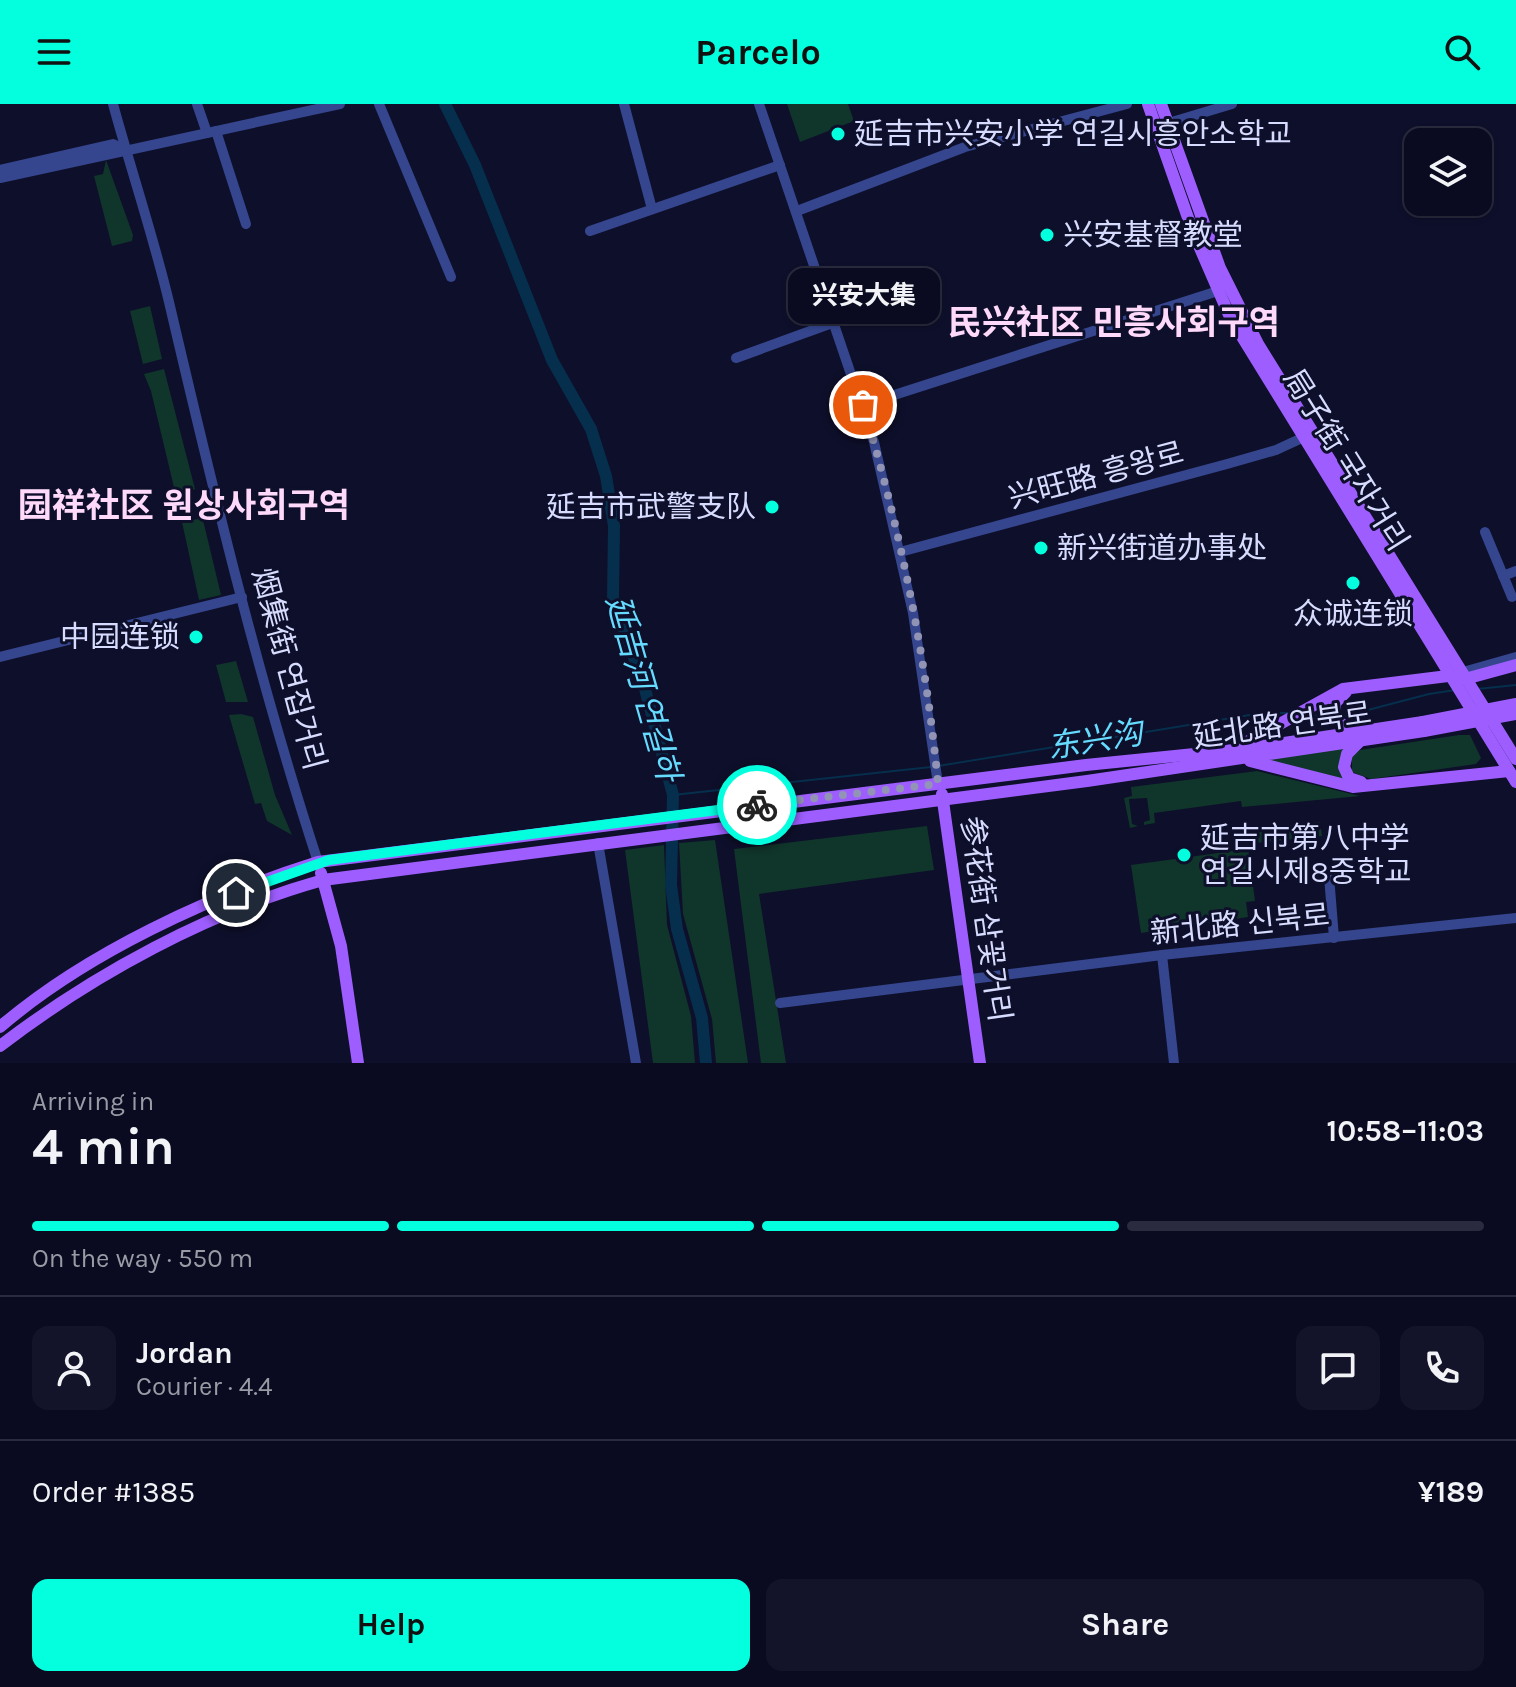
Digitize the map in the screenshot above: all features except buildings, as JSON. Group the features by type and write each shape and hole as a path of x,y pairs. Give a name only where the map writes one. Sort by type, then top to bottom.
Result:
{"main road":[{"name":"局子街 국자거리","path":"1148,104 1161,125 1220,268 1258,344 1458,679 1460,695 1512,770"},
{"name":"局子街 국자거리","path":"1161,104 1161,125 1218,291 1248,349 1458,679 1474,695 1512,770"},
{"path":"1374,729 1343,726 1335,716 1335,703 1348,691 1458,679 1516,665"},
{"path":"1230,754 1343,689 1458,679"},
{"name":"延北路 연북로","path":"0,1027 81,969 154,930 236,893 318,862 722,810 937,772 1230,754 1361,740 1516,704"},
{"name":"延北路 연북로","path":"0,1046 88,984 144,955 240,910 323,880 940,799 1374,729 1423,727 1516,714"},
{"path":"1361,740 1347,754 1344,764 1347,775 1354,781 1512,770"},
{"path":"1230,754 1353,787 1512,770"},
{"name":"参花街 삼꽃거리","path":"937,772 980,1063"},
{"name":"烟集街 연집거리","path":"318,862 341,946 358,1063"},
{"name":"参花街 삼꽃거리","path":"966,979 973,1063"}],"street":[{"name":"烟集街 연집거리","path":"113,104 169,302 218,512 274,726 318,862"},
{"path":"197,104 246,224"},
{"path":"0,178 340,104"},
{"path":"379,104 451,277"},
{"path":"624,104 652,209"},
{"name":"参花街 삼꽃거리","path":"759,104 863,405 900,552 937,772"},
{"path":"797,211 965,147 1127,104"},
{"path":"1161,125 1232,104"},
{"path":"0,170 113,144 126,150"},
{"path":"590,231 780,165"},
{"path":"863,405 1218,291"},
{"path":"736,358 835,322"},
{"name":"兴旺路 흥왕로","path":"900,552 1276,450 1302,438"},
{"path":"1485,532 1512,597"},
{"path":"1503,576 1516,571"},
{"path":"0,657 242,597"},
{"path":"1458,679 1516,657"},
{"path":"598,843 636,1063"},
{"path":"1329,876 1334,938"},
{"name":"新北路 신북로","path":"780,1003 1162,955 1516,918"},
{"path":"1162,955 1174,1063"}],"green space":[{"path":"787,104 848,104 854,121 800,142"},
{"path":"106,160 133,235 132,241 112,246 94,176 103,174"},
{"path":"150,306 162,359 143,364 130,311"},
{"path":"164,369 195,489 191,491 193,496 177,500 151,391 144,374"},
{"path":"203,520 221,595 199,600 182,522"},
{"path":"236,661 248,702 226,702 216,665"},
{"path":"229,715 253,717 275,795 292,835 267,821 261,803 255,804"},
{"path":"1470,735 1481,758 1476,764 1371,779 1352,772 1352,756 1360,750"},
{"path":"1348,747 1343,780 1266,759"},
{"path":"1257,771 1360,796 1242,807 1241,801 1154,813 1155,823 1144,825 1150,820 1147,798 1129,799 1132,824 1138,826 1130,828 1124,798 1132,796 1131,787"},
{"path":"1320,822 1322,836 1255,843 1257,829"},
{"path":"927,826 934,870 759,894 786,1063 761,1063 734,849"},
{"path":"1245,826 1255,901 1246,902 1248,917 1141,933 1131,865 1240,850 1239,827"},
{"path":"715,840 748,1063 716,1063 712,1019 683,914 679,843"},
{"path":"664,845 667,925 691,1016 695,1063 653,1063 625,850"}],"waterway":[{"name":"延吉河 연길하","path":"445,104 475,165 552,360 591,429 606,476 614,526 613,598 645,689 673,795 671,885 677,929 702,1018 706,1063"},
{"name":"东兴沟","path":"1477,689 1516,685"},
{"name":"东兴沟","path":"1341,717 1455,690"},
{"name":"东兴沟","path":"938,766 1262,713 1287,713"},
{"name":"东兴沟","path":"1305,715 1331,718"},
{"name":"东兴沟","path":"673,795 931,767"}],"way so far":[{"path":"757,805 938,784 910,597 885,484 863,405"}],"place":[{"name":"延吉市兴安小学 연길시흥안소학교","path":"838,134"},
{"name":"兴安基督教堂","path":"1047,235"},
{"name":"兴安大集","path":"863,405"},
{"name":"延吉市武警支队","path":"772,507"},
{"name":"新兴街道办事处","path":"1041,548"},
{"name":"众诚连锁","path":"1353,583"},
{"name":"中园连锁","path":"196,637"},
{"name":"延吉市第八中学 연길시제8중학교","path":"1184,855"}],"district":[{"name":"民兴社区 민흥사회구역","path":"1114,323"},
{"name":"园祥社区 원상사회구역","path":"184,506"}],"route":[{"path":"236,893 329,860 757,805"}]}
